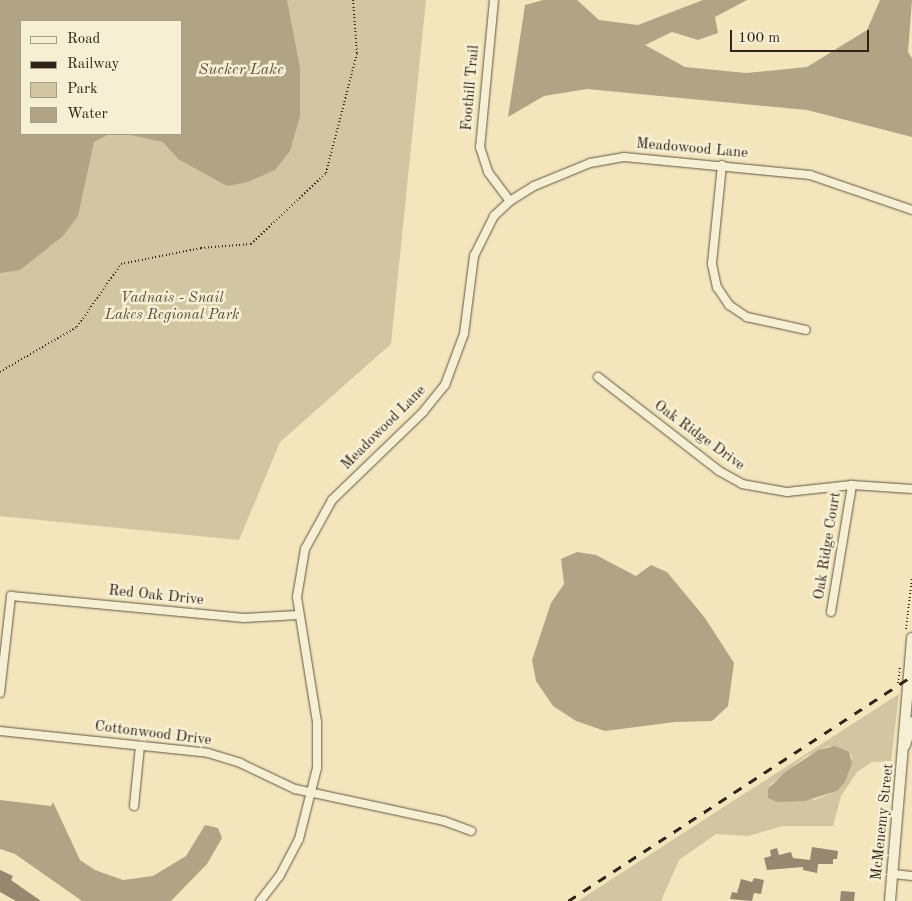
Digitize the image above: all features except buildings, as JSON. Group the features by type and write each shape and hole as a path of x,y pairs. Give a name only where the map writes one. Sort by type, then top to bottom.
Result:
{"street":[{"name":"Foothill Trail","path":"494,0 480,147 488,172 510,201"},
{"name":"Meadowood Lane","path":"260,901 279,876 298,839 317,768 317,722 298,615 302,561 322,514 345,486 435,399 454,369 464,334 474,256 486,228 510,201 558,176 607,159 642,157 817,177 912,210"},
{"path":"722,165 712,264 717,287 729,305 747,317 806,330"},
{"name":"Oak Ridge Drive","path":"598,377 719,471 742,484 787,492 852,484 912,490"},
{"name":"Oak Ridge Court","path":"831,612 852,484"},
{"name":"Red Oak Drive","path":"0,693 11,596 244,618 298,615"},
{"name":"McMenemy Street","path":"909,634 902,733 909,746"},
{"name":"McMenemy Street","path":"890,901 912,722"},
{"name":"Cottonwood Drive","path":"0,731 224,757 281,785 444,821 471,831"},
{"path":"134,806 140,746"},
{"path":"893,874 912,876"}],"path":[{"path":"0,372 77,327 122,264 201,248 251,244 326,173 356,53 353,0"},
{"path":"909,634 912,577"},
{"path":"897,674 901,664"}],"green space":[{"name":"Vadnais - Snail Lakes Regional Park","path":"0,0 426,0 391,344 280,442 239,540 0,516"},
{"path":"899,694 891,761 872,762 857,772 841,796 833,826 783,826 748,836 716,834 679,860 661,901 578,901","holes":["829,746 851,755 852,758 837,791 814,800 770,785 806,756"]}],"water":[{"name":"Sucker Lake","path":"0,0 287,0 300,68 300,116 290,151 275,170 248,182 227,186 178,159 163,142 131,135 182,135 182,20 20,20 20,135 107,135 94,142 78,216 63,236 20,270 0,273"},
{"path":"543,0 577,0 599,20 638,25 703,0 747,0 715,17 718,33 698,40 672,32 645,45 685,67 746,73 807,67 867,30 880,0 912,0 908,52 912,58 912,137 807,110 587,89 544,96 508,117 525,5"},
{"path":"577,552 596,555 636,576 651,565 667,572 705,618 734,663 728,706 712,721 675,722 605,731 576,721 553,706 536,681 532,660 551,603 564,584 561,559"},
{"path":"835,746 849,752 852,763 845,782 837,791 805,801 777,802 768,798 768,789 785,772 818,750"},
{"path":"0,800 51,806 53,802 80,860 95,870 123,880 153,876 186,856 205,825 218,828 222,838 207,864 171,901 82,901 15,854 0,849"}],"railway":[{"path":"568,901 912,676"}]}
